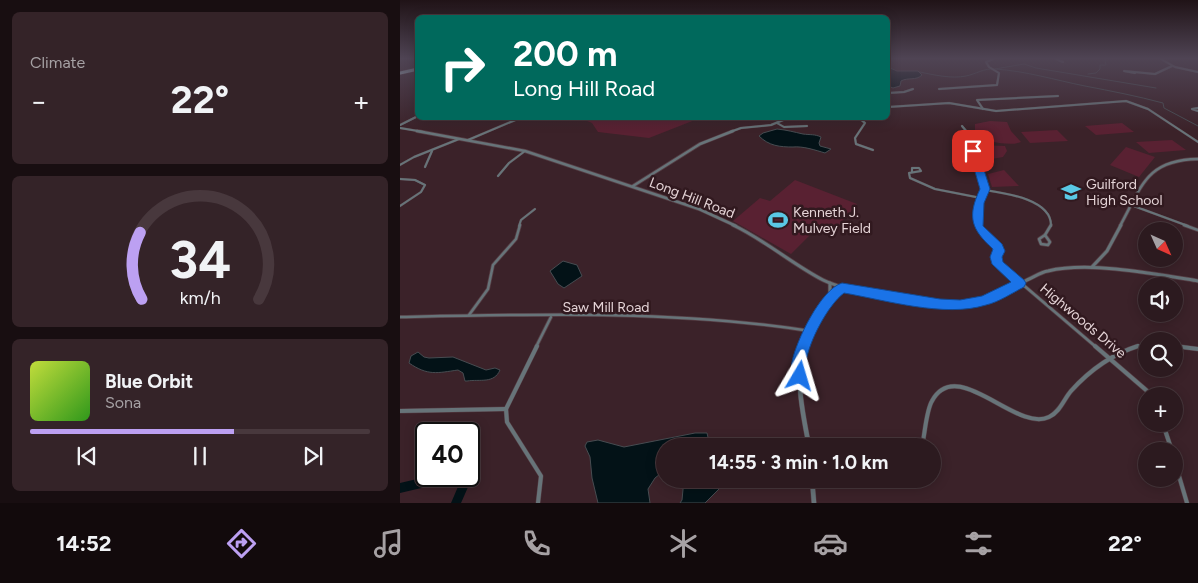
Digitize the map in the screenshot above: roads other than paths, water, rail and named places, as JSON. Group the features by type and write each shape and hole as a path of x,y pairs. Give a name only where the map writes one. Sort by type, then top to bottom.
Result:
{"street":[{"path":"939,89 991,87 998,82"},
{"path":"890,93 913,89"},
{"path":"983,109 984,107 977,100 1058,96"},
{"path":"890,107 949,103 996,111 1126,101 1148,109 1198,142"},
{"path":"400,126 415,118"},
{"path":"468,140 515,120"},
{"path":"632,186 700,144 741,128 778,123 784,120"},
{"path":"861,120 865,123 855,138 856,144 873,150"},
{"path":"778,123 784,127 807,126"},
{"name":"Long Hill Road","path":"400,126 525,151 700,209 729,222 830,283 842,288 960,306 984,301 1054,269 1092,267 1156,273 1198,280"},
{"path":"912,172 909,173 910,178 926,185 980,198 985,190 967,132 962,126"},
{"path":"400,165 413,156 447,146 460,138"},
{"path":"425,167 432,150"},
{"path":"498,176 509,163 525,151"},
{"path":"1092,267 1107,250 1146,178 1161,164 1172,160 1198,159"},
{"path":"400,179 415,180 425,185 421,192 400,206"},
{"path":"985,190 1029,199 1038,204 1052,221 1051,226 1045,235 1041,236 1039,241 1048,245 1050,242 1045,235"},
{"name":"Highwoods Drive","path":"980,198 977,223 993,243 996,260 1001,268 1143,387"},
{"path":"1131,204 1198,230"},
{"path":"469,315 488,289 493,265 516,239 520,220 535,210"},
{"path":"830,283 830,296"},
{"path":"808,438 802,405 799,362 810,331 830,296 842,288"},
{"name":"Saw Mill Road","path":"400,317 469,315 662,317 778,326 810,331"},
{"path":"538,503 541,476 507,422 506,410 551,317"},
{"path":"924,438 931,402 934,395 942,390 952,386 970,388 1020,415 1036,419 1044,418 1059,411 1072,390 1110,358 1138,345"},
{"path":"1183,347 1198,349"},
{"path":"400,411 506,410"},
{"path":"1182,487 1187,503"},
{"path":"813,488 814,503"}],"waterway":[{"path":"1067,82 1163,103 1164,108 1198,126"},
{"path":"1123,82 1156,88"},
{"path":"400,488 447,477 467,478 456,503"}],"place":[{"name":"Guilford High School","path":"1071,192"},
{"name":"Kenneth J. Mulvey Field","path":"778,220"}]}
